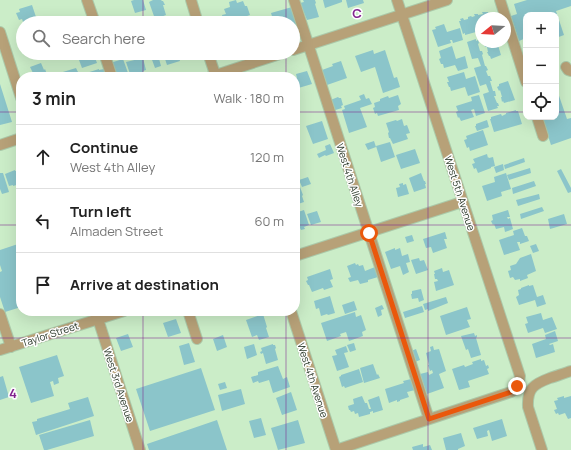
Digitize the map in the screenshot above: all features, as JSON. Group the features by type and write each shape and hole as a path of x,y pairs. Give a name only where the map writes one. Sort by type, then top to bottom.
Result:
{"street":[{"path":"87,0 93,16"},
{"path":"191,0 196,16"},
{"name":"West 4th Alley","path":"294,0 299,16"},
{"name":"West 5th Avenue","path":"397,0 520,376 520,382 511,392 429,419"},
{"path":"300,48 446,0"},
{"path":"500,0 523,73"},
{"name":"West 4th Alley","path":"300,19 429,419"},
{"path":"0,32 16,82"},
{"path":"106,60 110,72"},
{"path":"210,60 213,72"},
{"path":"226,72 262,60"},
{"path":"538,120 543,136"},
{"path":"0,145 16,140"},
{"path":"300,254 462,202"},
{"path":"0,314 11,347"},
{"name":"Taylor Street","path":"0,350 108,316"},
{"path":"190,316 197,339"},
{"name":"West 4th Avenue","path":"293,316 336,450"},
{"name":"West 3rd Avenue","path":"98,319 140,450"},
{"path":"542,450 528,407 528,400 532,387 539,382 571,371"},
{"path":"336,450 429,419"}],"building":[{"path":"143,0 146,10 135,13 131,1"},
{"path":"153,0 163,1 166,15 154,16 149,2"},
{"path":"236,0 237,3 243,1 245,6 247,6 250,15 222,16 226,14 224,9 230,7 229,2"},
{"path":"303,0 315,0 319,17 307,20 300,3 304,2"},
{"path":"323,0 342,0 342,2 325,8"},
{"path":"346,0 363,0 364,3 348,8"},
{"path":"527,0 571,0 571,6 556,12 523,12 523,39 519,41 511,16 517,14 514,4"},
{"path":"32,5 36,16 17,16 16,13 20,12 19,9"},
{"path":"292,7 295,16 272,16 271,13"},
{"path":"475,16 475,32 465,35 465,33 463,34 459,21 463,18 464,20 468,19 468,17"},
{"path":"559,20 564,35 559,37"},
{"path":"444,24 447,32 460,28 463,40 453,43 452,40 450,40 451,43 438,47 432,30 436,29 435,27"},
{"path":"475,39 475,48 479,48 480,51 482,51 485,66 488,70 486,71 492,81 490,81 493,91 495,91 496,96 494,96 499,106 497,106 498,108 488,111 483,94 489,92 486,84 480,86 474,68 481,66 478,58 472,59 467,42"},
{"path":"452,46 456,59 465,56 468,68 458,71 455,65 444,68 443,64 441,64 439,59 441,58 439,51"},
{"path":"487,48 499,48 501,55 491,59"},
{"path":"373,50 374,54 385,50 394,78 397,77 400,87 383,93 375,67 361,72 355,56"},
{"path":"79,60 96,60 97,63 82,68"},
{"path":"123,60 128,72 113,72 110,63"},
{"path":"144,60 146,70 143,72 129,72 126,62"},
{"path":"152,60 159,60 161,66 155,68"},
{"path":"165,60 180,60 180,61 167,65"},
{"path":"341,61 347,78 327,85 322,70"},
{"path":"41,63 46,72 32,72 30,67"},
{"path":"76,68 78,72 63,72"},
{"path":"104,69 105,72 90,72"},
{"path":"307,71 312,84 300,88 300,73"},
{"path":"464,72 466,79 475,76 480,92 468,96 465,87 451,91 447,82 449,82 447,77"},
{"path":"508,81 515,100 504,103 503,101 502,102 500,90 499,91 497,87 499,84"},
{"path":"0,84 12,122 0,125"},
{"path":"364,94 366,99 369,98 372,104 360,108 367,127 349,133 342,110 345,109 344,106 361,100 359,96"},
{"path":"398,95 401,104 398,106 399,110 378,116 377,113 375,114 373,108 375,107 374,103 388,96 389,98"},
{"path":"479,95 485,113 476,116 474,109 471,110 474,117 461,121 456,112 458,111 456,106 472,101 471,97"},
{"path":"559,96 567,119 571,118 571,138 551,145 543,120 559,120"},
{"path":"338,97 341,98 343,105 341,106 342,108 332,111 328,101"},
{"path":"516,110 518,111 522,124 494,132 490,119 491,117 501,114 502,116"},
{"path":"402,119 404,126 407,125 410,133 406,134 408,139 393,144 389,138 386,123"},
{"path":"487,120 489,127 477,131 475,126 476,124"},
{"path":"322,121 328,139 313,144 306,126"},
{"path":"483,130 488,145 470,151 464,140 467,139 466,136"},
{"path":"374,141 376,147 368,150 365,144"},
{"path":"390,142 395,157 381,162 376,146"},
{"path":"330,144 334,153 319,158 317,154 326,150 325,146"},
{"path":"415,149 420,163 401,169 396,155"},
{"path":"487,154 488,158 493,157 495,166 478,173 472,164 475,163 473,159"},
{"path":"524,158 525,162 505,169 504,165"},
{"path":"503,164 504,170 496,173 494,167"},
{"path":"530,168 531,173 509,180 507,175"},
{"path":"561,169 571,188 571,192 568,193 557,171"},
{"path":"16,171 16,185 9,186 5,174"},
{"path":"0,173 3,173 9,192 2,194 0,189"},
{"path":"421,173 426,184 426,188 414,192 409,178"},
{"path":"506,173 511,189 501,192 502,196 487,201 482,186 495,182 494,177"},
{"path":"308,177 311,184 302,187 300,180"},
{"path":"534,181 536,186 513,194 512,188"},
{"path":"403,183 403,185 406,184 409,194 398,197 396,188 400,187 399,184"},
{"path":"300,187 303,195 304,202 300,203"},
{"path":"539,194 540,199 518,206 516,200"},
{"path":"542,207 544,211 521,219 520,214"},
{"path":"304,210 309,225 304,227 305,229 301,230 300,228 300,211"},
{"path":"508,210 510,217 507,217 508,219 510,218 513,229 505,232 504,227 496,229 491,221 493,220 492,215"},
{"path":"317,211 321,222 311,225 307,214"},
{"path":"564,214 567,224 550,229 548,219"},
{"path":"522,228 529,241 520,244 520,242 517,242 520,250 504,255 499,240 514,235 513,231"},
{"path":"445,232 447,239 444,239 447,248 433,253 431,247 426,248 423,239"},
{"path":"412,235 414,241 407,243 405,237"},
{"path":"536,244 539,251 533,253 530,246"},
{"path":"16,245 16,309 5,312 0,297 0,272 2,271 0,265 0,250"},
{"path":"395,248 395,250 400,248 402,256 408,254 410,262 406,263 409,272 403,275 400,266 391,269 385,252"},
{"path":"531,254 536,271 527,275 528,278 520,281 520,279 515,280 513,277 510,278 508,271 511,270 510,266 516,264 520,258"},
{"path":"419,258 420,261 424,260 428,270 416,274 411,260"},
{"path":"355,263 359,266 363,265 365,271 375,267 378,277 360,284 358,280 350,282 348,278 351,277 347,266"},
{"path":"442,268 443,272 449,270 454,285 436,291 434,282 438,281 435,279 434,271"},
{"path":"330,269 333,279 330,280 333,287 324,290 323,288 312,292 306,281 308,280 307,277"},
{"path":"529,285 533,285 537,297 543,295 546,304 537,307 535,300 519,305 516,297 519,295 518,290"},
{"path":"421,289 424,300 419,302 418,298 412,299 412,291"},
{"path":"330,296 335,313 321,316 319,308 316,309 314,301"},
{"path":"446,297 448,303 428,311 428,309 425,310 423,304"},
{"path":"354,301 357,310 345,314 342,305"},
{"path":"382,305 384,309 381,310 382,315 378,317 375,308"},
{"path":"422,306 424,312 405,318 403,312"},
{"path":"467,307 471,319 467,320 470,327 446,335 440,316"},
{"path":"355,312 356,317 361,315 366,330 362,332 363,336 349,341 346,332 340,334 341,336 327,341 321,323"},
{"path":"541,313 543,320 552,317 557,329 545,333 543,328 528,333 525,324 528,323 526,317"},
{"path":"257,316 264,316 269,337 259,340 257,335 252,337 246,320"},
{"path":"176,319 181,333 168,337 163,323"},
{"path":"555,331 558,341 549,344 553,344 555,352 536,358 532,344 546,339 545,335"},
{"path":"474,333 475,336 477,335 476,338 481,355 471,358 468,349 466,350 461,336"},
{"path":"128,334 133,347 121,351 116,338"},
{"path":"223,335 227,347 217,351 213,339"},
{"path":"189,343 195,362 184,365 179,346"},
{"path":"354,343 356,350 350,352 347,345"},
{"path":"254,344 257,355 247,359 244,347"},
{"path":"273,344 276,348 278,360 266,364 263,353 261,354 260,352 262,351 261,348"},
{"path":"346,346 348,352 344,353 349,367 337,371 332,356 337,355 335,350"},
{"path":"433,346 434,350 439,349 446,371 439,374 444,388 427,394 420,374 428,372 429,375 433,373 432,370 430,371 426,353 431,351 430,347"},
{"path":"416,349 420,360 415,362 411,351"},
{"path":"57,355 64,376 58,378 59,383 54,385 53,381 50,382 54,396 31,403 19,367"},
{"path":"481,359 481,361 484,360 486,366 488,365 489,368 487,369 489,374 468,381 470,387 459,390 452,369 464,365 465,367 473,364 472,362"},
{"path":"373,364 377,375 378,374 380,378 364,383 360,368"},
{"path":"278,366 283,379 287,377 290,387 273,393 269,380 253,383 251,377 258,375 258,372"},
{"path":"201,368 215,410 150,431 136,389"},
{"path":"359,369 363,382 345,388 344,386 342,387 339,377"},
{"path":"3,376 9,397 0,400 0,377"},
{"path":"411,379 415,390 407,392 409,397 397,402 397,400 389,403 385,389 404,383 403,381"},
{"path":"225,382 227,388 220,390 218,384"},
{"path":"241,389 245,404 222,411 218,395"},
{"path":"291,392 297,410 282,415 276,398"},
{"path":"362,396 369,409 371,409 368,400 379,396 383,410 373,413 373,411 370,412 370,414 359,417 358,413 355,414 354,411 351,412 348,406 354,404 353,399"},
{"path":"564,396 564,398 571,396 571,418 568,419 565,413 559,415 558,413 556,414 554,410 557,409 554,401 558,400 557,398"},
{"path":"88,397 94,416 36,435 32,422 37,421 37,419 70,409 68,403"},
{"path":"261,418 266,435 254,438 249,421"},
{"path":"502,419 507,436 492,441 489,430 487,431 488,436 477,439 473,428"},
{"path":"90,420 94,436 44,450 39,435"},
{"path":"217,420 227,450 149,450 147,444"},
{"path":"298,420 305,443 278,450 271,428"},
{"path":"461,433 465,446 458,450 446,450 443,438"},
{"path":"423,444 423,447 430,445 432,450 413,450 412,447"}],"route":[{"path":"369,233 429,419 511,392 517,386"}]}
